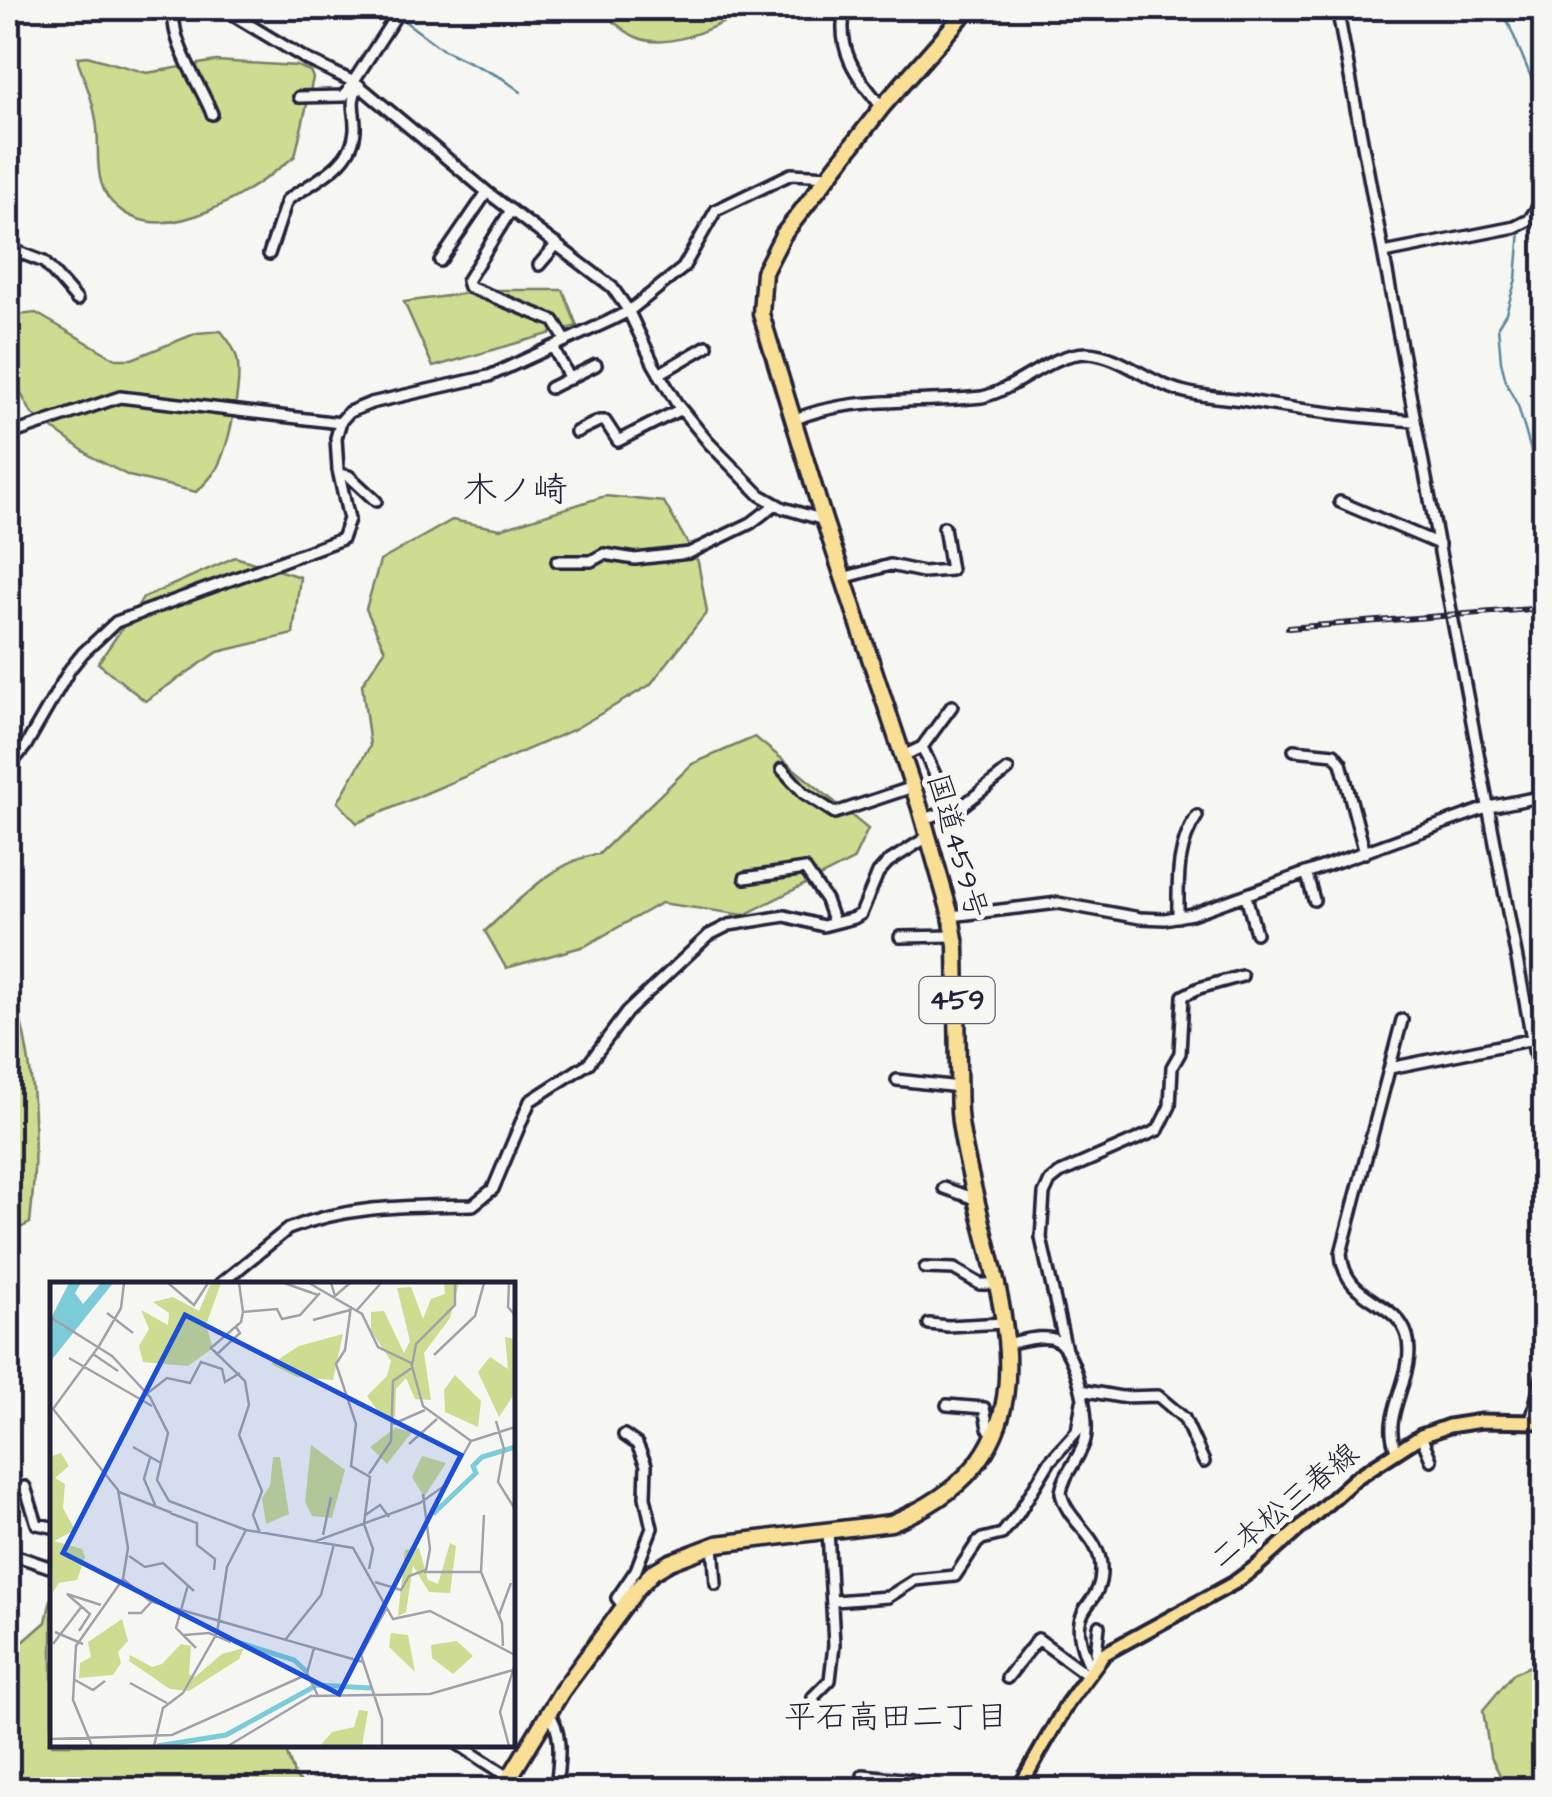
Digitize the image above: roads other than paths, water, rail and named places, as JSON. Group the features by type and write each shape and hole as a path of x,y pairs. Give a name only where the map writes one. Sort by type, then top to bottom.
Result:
{"highway":[{"name":"国道459号","path":"506,1783 548,1713 624,1606 654,1572 692,1551 712,1545 891,1522 927,1507 962,1482 982,1457 994,1434 1008,1388 1009,1343 960,1123 952,916 761,314 764,272 783,235 882,108 970,8"}],"main road":[{"name":"二本松三春線","path":"1018,1790 1091,1669 1118,1644 1234,1583 1331,1498 1422,1436 1467,1422 1538,1422"}],"street":[{"path":"175,8 173,16 183,48 212,114"},
{"path":"221,8 306,59 357,84 612,287 681,409 760,495 824,520"},
{"path":"269,254 287,200 316,182 352,147 352,95 400,8"},
{"path":"845,8 844,52 882,108"},
{"path":"1337,8 1544,1102"},
{"path":"298,97 344,96 357,84"},
{"path":"8,768 25,747 76,660 116,622 342,539 349,519 336,438 343,417 360,407 489,376 629,311 683,268 716,210 791,174 830,176"},
{"path":"440,261 488,192"},
{"path":"1384,253 1439,240 1501,232 1529,220 1544,198"},
{"path":"511,210 467,281 469,286 554,320 566,341"},
{"path":"1532,216 1544,221"},
{"path":"539,265 557,244"},
{"path":"8,248 44,262 78,300"},
{"path":"659,374 707,346"},
{"path":"554,347 570,379"},
{"path":"793,420 824,410 982,398 998,394 1072,356 1089,353 1172,388 1205,396 1330,415 1415,421"},
{"path":"550,388 596,364"},
{"path":"8,419 11,434 120,397 340,423"},
{"path":"576,432 598,421 605,422 618,441 681,409"},
{"path":"339,474 349,476 376,501"},
{"path":"1340,502 1438,544"},
{"path":"557,561 591,561 604,554 635,559 689,553 751,523 776,504"},
{"path":"843,578 890,565 923,572 951,570 944,527"},
{"path":"903,756 922,746 952,706"},
{"path":"922,746 952,811"},
{"path":"1294,750 1334,754 1341,763 1365,853"},
{"path":"782,769 804,793 835,813 913,787"},
{"path":"924,819 952,811 1008,770"},
{"path":"952,916 1058,903 1116,915 1178,917 1307,875 1489,807 1544,796"},
{"path":"1178,917 1178,864 1197,816"},
{"path":"222,1282 299,1224 380,1206 473,1205 482,1200 493,1189 530,1101 589,1063 620,1019 709,934 729,924 784,916 823,926 861,914 878,873 928,836"},
{"path":"745,878 805,869 826,900 834,923"},
{"path":"1307,875 1314,900"},
{"path":"1246,896 1256,933"},
{"path":"900,937 954,936"},
{"path":"1091,1669 1080,1645 1078,1623 1098,1584 1101,1564 1094,1542 1067,1510 1061,1493 1087,1432 1082,1395 1066,1350 1040,1238 1048,1186 1060,1173 1158,1130 1170,1106 1172,1067 1180,1053 1183,996 1242,976"},
{"path":"1397,1450 1391,1440 1391,1428 1406,1380 1407,1336 1394,1317 1354,1288 1343,1268 1341,1253 1402,1020"},
{"path":"1390,1068 1544,1037"},
{"path":"897,1080 959,1086"},
{"path":"944,1188 975,1200"},
{"path":"926,1268 954,1269 980,1284 995,1284"},
{"path":"929,1324 1004,1323"},
{"path":"1009,1343 1048,1338 1058,1340 1066,1350"},
{"path":"1538,1422 1544,1369"},
{"path":"1082,1395 1158,1396 1184,1418 1204,1462"},
{"path":"834,1600 888,1596 915,1580 955,1576 982,1538 1002,1534 1018,1514 1050,1461 1076,1431 1082,1395"},
{"path":"947,1405 984,1408 988,1428 994,1434"},
{"path":"624,1435 637,1444 646,1465 646,1497 652,1528 636,1570 618,1592 617,1598 624,1606"},
{"path":"1422,1436 1431,1460"},
{"path":"8,1492 26,1487 37,1524 50,1527"},
{"path":"820,1716 813,1697 830,1680 834,1645 828,1530"},
{"path":"712,1545 716,1584"},
{"path":"8,1553 50,1567"},
{"path":"1091,1669 1099,1626"},
{"path":"1008,1678 1038,1639 1091,1669"},
{"path":"548,1713 558,1738 556,1790"},
{"path":"462,1747 506,1783 529,1790"},
{"path":"862,1775 911,1780 935,1790"}],"waterway":[{"path":"1502,8 1544,108"},
{"path":"399,17 442,49 502,78 521,92"},
{"path":"1524,218 1544,187"},
{"path":"1520,230 1516,279 1498,326 1501,362 1544,496"},
{"path":"1544,509 1539,527 1544,621"}],"railway":[{"path":"1288,628 1544,608"},
{"path":"8,728 15,726"}],"district":[{"name":"木ノ崎","path":"515,490"},
{"name":"平石高田二丁目","path":"896,1717"}]}
